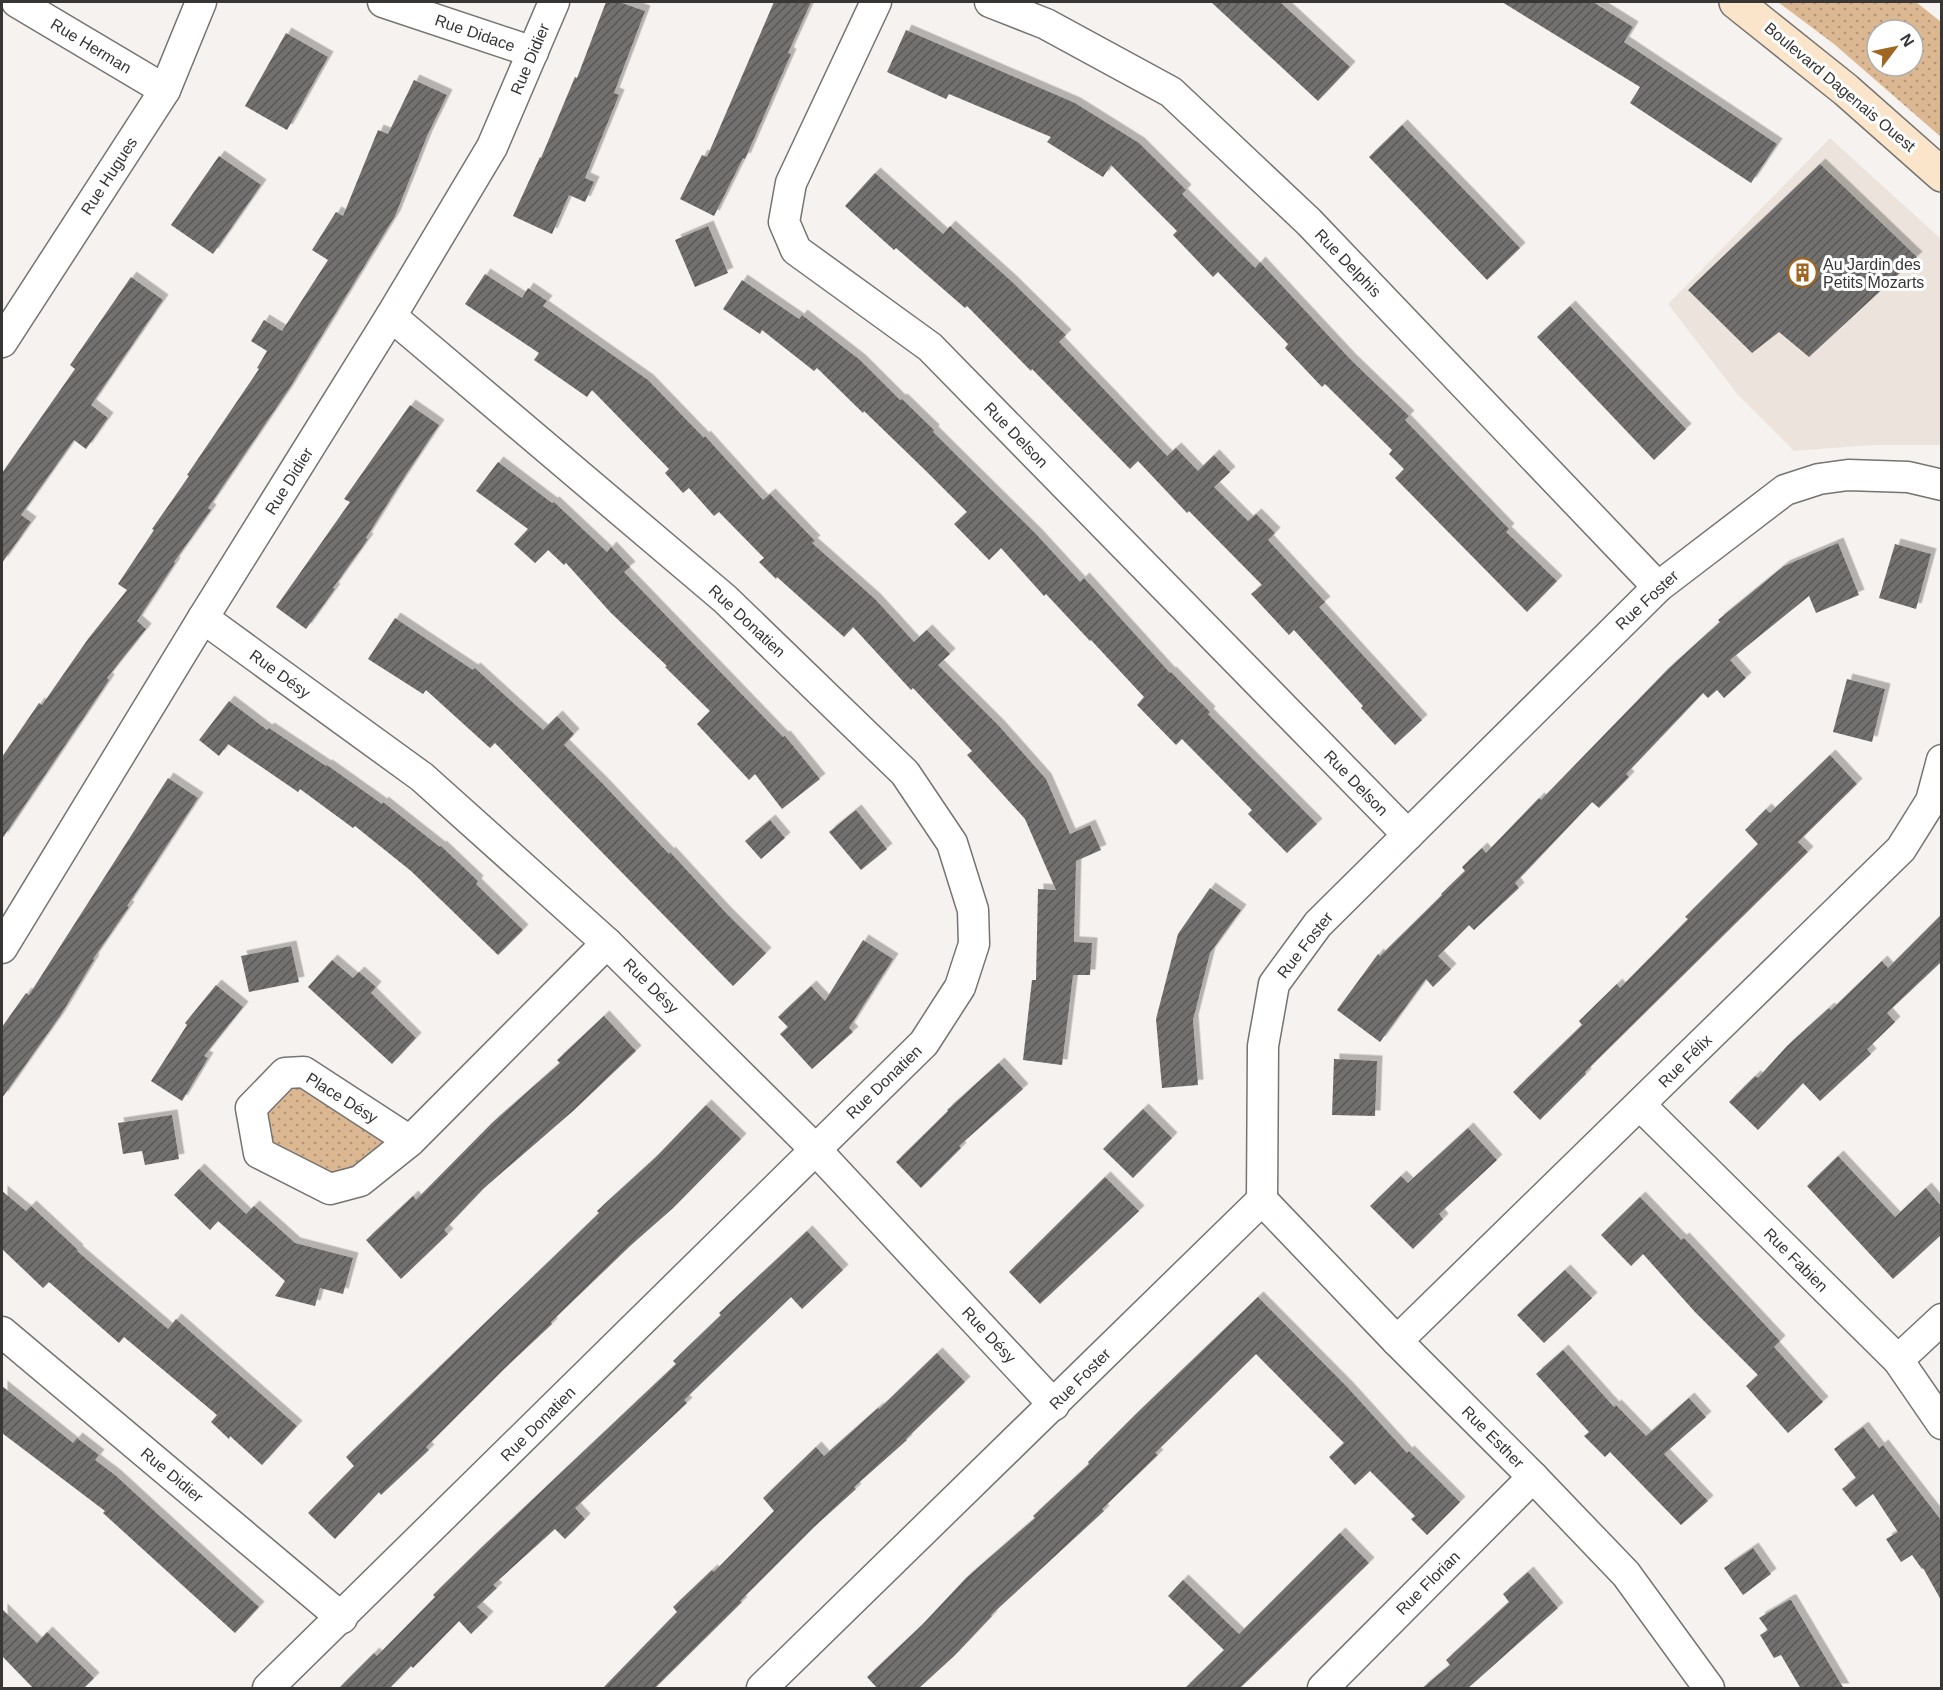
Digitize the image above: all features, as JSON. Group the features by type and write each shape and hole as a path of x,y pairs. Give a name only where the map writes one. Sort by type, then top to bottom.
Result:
{"main road":[{"name":"Boulevard Dagenais Ouest","path":"1736,2 1846,90 1941,175"}],"street":[{"name":"Rue Herman","path":"17,2 165,90"},
{"name":"Rue Hugues","path":"2,342 165,90 201,2"},
{"name":"Rue Didace","path":"383,2 533,52"},
{"name":"Rue Didier","path":"2,948 203,618 391,316 492,147 554,2"},
{"name":"Rue Delson","path":"876,2 791,183 784,222 796,250 930,347 1408,835"},
{"name":"Rue Delphis","path":"990,2 1046,24 1172,92 1309,222 1658,587"},
{"name":"Rue Donatien","path":"268,1689 924,1043 960,987 974,944 973,910 952,843 905,773 725,599 391,316"},
{"name":"Rue Foster","path":"762,1689 1262,1200 1263,1046 1274,984 1318,924 1658,587 1778,496 1797,486 1819,479 1848,475 1908,477 1941,485"},
{"name":"Rue Désy","path":"203,618 422,777 607,943 815,1149 1054,1405"},
{"name":"Rue Félix","path":"1397,1341 1901,849 1931,801 1941,760"},
{"name":"Place Désy","path":"410,1141 303,1072 285,1073 251,1108 259,1153 330,1189 360,1181 410,1141 607,943"},
{"name":"Rue Fabien","path":"1640,1105 1898,1360 1941,1424"},
{"name":"Rue Esther","path":"1262,1200 1626,1574 1709,1689"},
{"path":"1898,1360 1941,1319"},
{"name":"Rue Didier","path":"2,1332 342,1618"},
{"name":"Rue Florian","path":"1323,1689 1533,1477"}],"shaded area":[{"path":"1778,2 1916,2 1941,22 1941,137 1873,78 1925,78 1925,18 1865,18 1865,71 1834,44"},
{"path":"1830,138 1941,239 1941,445 1873,445 1794,451 1738,395 1668,304"},
{"path":"285,1073 410,1141 360,1181 259,1153 251,1108"}],"building":[{"path":"606,2 619,2 645,11 614,93 619,95 585,178 594,182 585,202 569,195 552,234 513,216 541,158 575,77 577,78"},
{"path":"774,2 811,2 745,159 743,158 714,216 680,199 702,155 707,157"},
{"path":"1211,2 1280,2 1350,67 1318,101"},
{"path":"1502,2 1593,2 1633,27 1624,42 1777,144 1751,183 1630,103 1640,87"},
{"path":"906,30 1075,103 1139,143 1186,190 1182,194 1255,268 1260,262 1350,359 1409,416 1405,420 1509,529 1506,532 1557,581 1527,612 1395,478 1404,469 1389,454 1392,450 1325,384 1322,387 1285,348 1288,344 1218,272 1213,277 1173,235 1177,231 1111,165 1103,177 1047,142 1051,137 949,94 946,99 887,72"},
{"path":"286,33 328,57 287,130 245,106"},
{"path":"414,80 447,95 427,136 395,216 289,389 208,508 211,510 174,562 137,621 146,629 107,678 109,680 2,839 2,757 39,703 42,705 88,639 127,590 118,584 154,530 152,529 189,476 187,475 259,369 257,368 267,351 251,341 264,320 282,331 328,260 312,250 336,212 343,216 378,130 388,134"},
{"path":"1402,125 1520,248 1487,280 1369,157"},
{"path":"219,156 261,185 213,254 171,225"},
{"name":"Au Jardin des Petits Mozarts","path":"1820,164 1917,257 1809,357 1779,332 1752,353 1688,290"},
{"path":"875,173 943,234 950,226 1010,280 1066,335 1059,342 1167,456 1176,448 1198,471 1214,455 1230,472 1214,487 1248,521 1256,514 1275,533 1268,540 1325,602 1319,607 1422,720 1395,745 1294,630 1289,635 1251,594 1262,585 1189,511 1187,513 1138,461 1130,469 967,306 965,308 896,248 894,250 845,206"},
{"path":"708,226 728,273 695,287 675,240"},
{"path":"485,274 522,298 528,288 547,301 543,306 648,380 704,438 705,436 763,500 770,494 815,541 812,543 875,599 914,642 927,630 950,654 938,665 999,726 1046,779 1070,834 1090,825 1101,850 1076,861 1074,942 1092,943 1090,975 1073,975 1062,1065 1023,1060 1032,980 1036,980 1038,889 1056,890 1025,819 967,755 972,751 853,627 844,637 777,577 776,579 759,562 764,558 719,512 714,516 689,488 683,493 665,473 669,469 592,390 587,397 534,360 539,353 465,304"},
{"path":"131,277 163,300 91,405 108,418 86,449 74,440 21,515 31,522 2,563 2,473 75,369 70,365"},
{"path":"742,280 799,319 802,315 860,360 900,400 902,399 1036,534 1080,582 1084,578 1170,673 1210,712 1208,714 1317,824 1287,853 1248,814 1252,810 1182,739 1176,745 1137,705 1144,697 1046,594 1044,596 1001,548 989,560 954,524 967,512 864,411 863,413 817,368 814,371 762,330 760,334 723,309"},
{"path":"1570,306 1686,429 1654,460 1537,337"},
{"path":"410,405 439,425 366,538 368,539 306,629 276,607 350,502 344,499"},
{"path":"498,462 552,503 554,502 607,552 611,547 630,567 624,572 783,737 785,736 820,779 782,809 755,774 749,780 697,724 710,711 611,613 566,563 564,565 548,550 535,563 514,544 528,529 476,491"},
{"path":"1838,543 1859,595 1816,613 1809,596 1730,660 1746,678 1724,698 1717,690 1708,698 1703,693 1626,774 1629,777 1599,808 1592,802 1515,883 1519,888 1474,930 1469,925 1438,956 1451,969 1433,987 1426,979 1380,1042 1337,1010 1378,954 1380,956 1442,895 1465,871 1462,867 1482,848 1486,853 1539,798 1541,800 1668,669 1720,622 1718,620 1784,566"},
{"path":"1895,544 1931,554 1916,609 1879,598"},
{"path":"395,618 473,670 475,668 543,730 557,716 574,734 564,745 766,953 733,986 495,743 490,748 426,690 423,694 368,659"},
{"path":"1847,679 1885,689 1872,742 1833,732"},
{"path":"229,701 267,730 269,728 382,804 383,802 441,846 478,881 476,884 523,930 498,955 411,871 355,826 353,828 300,789 298,792 228,744 219,756 199,740"},
{"path":"1830,755 1857,784 1798,842 1808,852 1585,1072 1586,1074 1540,1120 1513,1092 1582,1025 1579,1021 1617,984 1620,988 1688,919 1685,917 1758,844 1745,830 1766,809 1770,813"},
{"path":"168,778 198,798 93,959 60,1016 2,1098 2,1027 26,993 29,995"},
{"path":"856,810 887,849 861,870 829,832"},
{"path":"770,820 785,838 761,859 745,841"},
{"path":"1210,888 1241,910 1210,953 1193,1020 1198,1085 1162,1088 1156,1019 1178,934"},
{"path":"1941,915 1941,962 1887,1013 1895,1022 1867,1049 1871,1054 1820,1101 1803,1083 1758,1130 1729,1102 1755,1076 1758,1078 1787,1046 1829,1008 1831,1010 1882,961 1888,968"},
{"path":"863,940 893,959 849,1028 853,1032 812,1069 780,1034 788,1027 778,1017 811,986 825,1001"},
{"path":"291,946 299,982 249,992 241,956"},
{"path":"332,960 353,978 359,972 376,987 371,993 416,1038 392,1064 308,987"},
{"path":"216,985 243,1007 204,1056 208,1058 182,1101 151,1081 187,1025 185,1023"},
{"path":"604,1016 636,1051 573,1111 483,1189 444,1230 448,1234 401,1279 366,1240 413,1196 416,1200 492,1123 560,1063 557,1060"},
{"path":"1334,1059 1377,1061 1375,1116 1332,1115"},
{"path":"999,1063 1023,1089 959,1146 961,1148 921,1188 896,1162 947,1110"},
{"path":"706,1105 741,1139 672,1209 551,1322 552,1324 426,1447 429,1450 381,1495 379,1492 335,1539 308,1513 354,1466 346,1457 599,1213 597,1211 656,1157"},
{"path":"1143,1109 1172,1138 1133,1178 1103,1149"},
{"path":"172,1115 179,1159 145,1165 142,1151 123,1154 118,1123"},
{"path":"1468,1128 1497,1160 1439,1214 1443,1219 1413,1249 1370,1206 1401,1176 1408,1183"},
{"path":"1838,1156 1895,1217 1926,1188 1941,1206 1941,1235 1893,1279 1807,1186"},
{"path":"199,1169 246,1214 254,1206 295,1243 353,1258 343,1294 320,1288 315,1306 275,1296 285,1281 218,1221 210,1230 174,1195"},
{"path":"1105,1177 1139,1211 1040,1304 1009,1272"},
{"path":"2,1191 26,1211 31,1206 77,1251 168,1329 176,1319 297,1426 262,1465 211,1422 217,1415 124,1337 119,1343 49,1282 43,1288 2,1249"},
{"path":"1640,1197 1681,1240 1684,1238 1780,1341 1774,1347 1823,1402 1788,1433 1746,1386 1758,1375 1695,1312 1643,1254 1631,1266 1601,1235"},
{"path":"807,1231 843,1270 802,1309 791,1297 684,1400 687,1403 575,1508 585,1519 565,1539 555,1529 493,1585 497,1588 477,1607 488,1617 471,1634 459,1621 389,1689 338,1689 374,1653 377,1656 435,1597 433,1595 676,1364 673,1361 721,1315 719,1313"},
{"path":"1565,1270 1592,1298 1544,1343 1517,1315"},
{"path":"1258,1297 1348,1388 1407,1453 1409,1451 1460,1502 1427,1535 1411,1519 1415,1516 1370,1471 1355,1485 1329,1457 1344,1443 1256,1354 1155,1453 1158,1455 1102,1509 1104,1511 991,1615 954,1656 918,1689 878,1689 867,1677 922,1625 966,1578 1035,1518 1033,1516"},
{"path":"1563,1350 1614,1407 1616,1405 1646,1436 1689,1398 1706,1417 1664,1454 1708,1501 1681,1525 1610,1452 1605,1457 1584,1436 1589,1432 1536,1374"},
{"path":"937,1353 965,1382 907,1440 854,1487 856,1489 813,1528 654,1689 602,1689 677,1612 673,1607 712,1570 714,1572 774,1511 763,1498 816,1447 824,1456 879,1409"},
{"path":"2,1386 73,1443 77,1438 99,1455 95,1460 115,1475 259,1607 235,1633 103,1513 105,1511 2,1433"},
{"path":"1863,1427 1879,1448 1883,1445 1941,1520 1941,1600 1923,1568 1912,1555 1901,1562 1886,1539 1898,1532 1873,1494 1856,1507 1842,1489 1856,1478 1834,1449"},
{"path":"1340,1533 1369,1563 1239,1689 1184,1689 1224,1650 1168,1596 1183,1580 1239,1634"},
{"path":"1753,1548 1771,1574 1743,1595 1724,1568"},
{"path":"1528,1572 1558,1608 1467,1689 1421,1689 1450,1665 1446,1660 1509,1602 1503,1594"},
{"path":"1789,1600 1844,1689 1801,1689 1781,1655 1774,1658 1760,1635 1768,1630 1759,1618"},
{"path":"2,1609 37,1643 47,1632 94,1678 83,1689 34,1689 2,1656"}],"place":[{"name":"Au Jardin des Petits Mozarts","path":"1802,273"}]}
